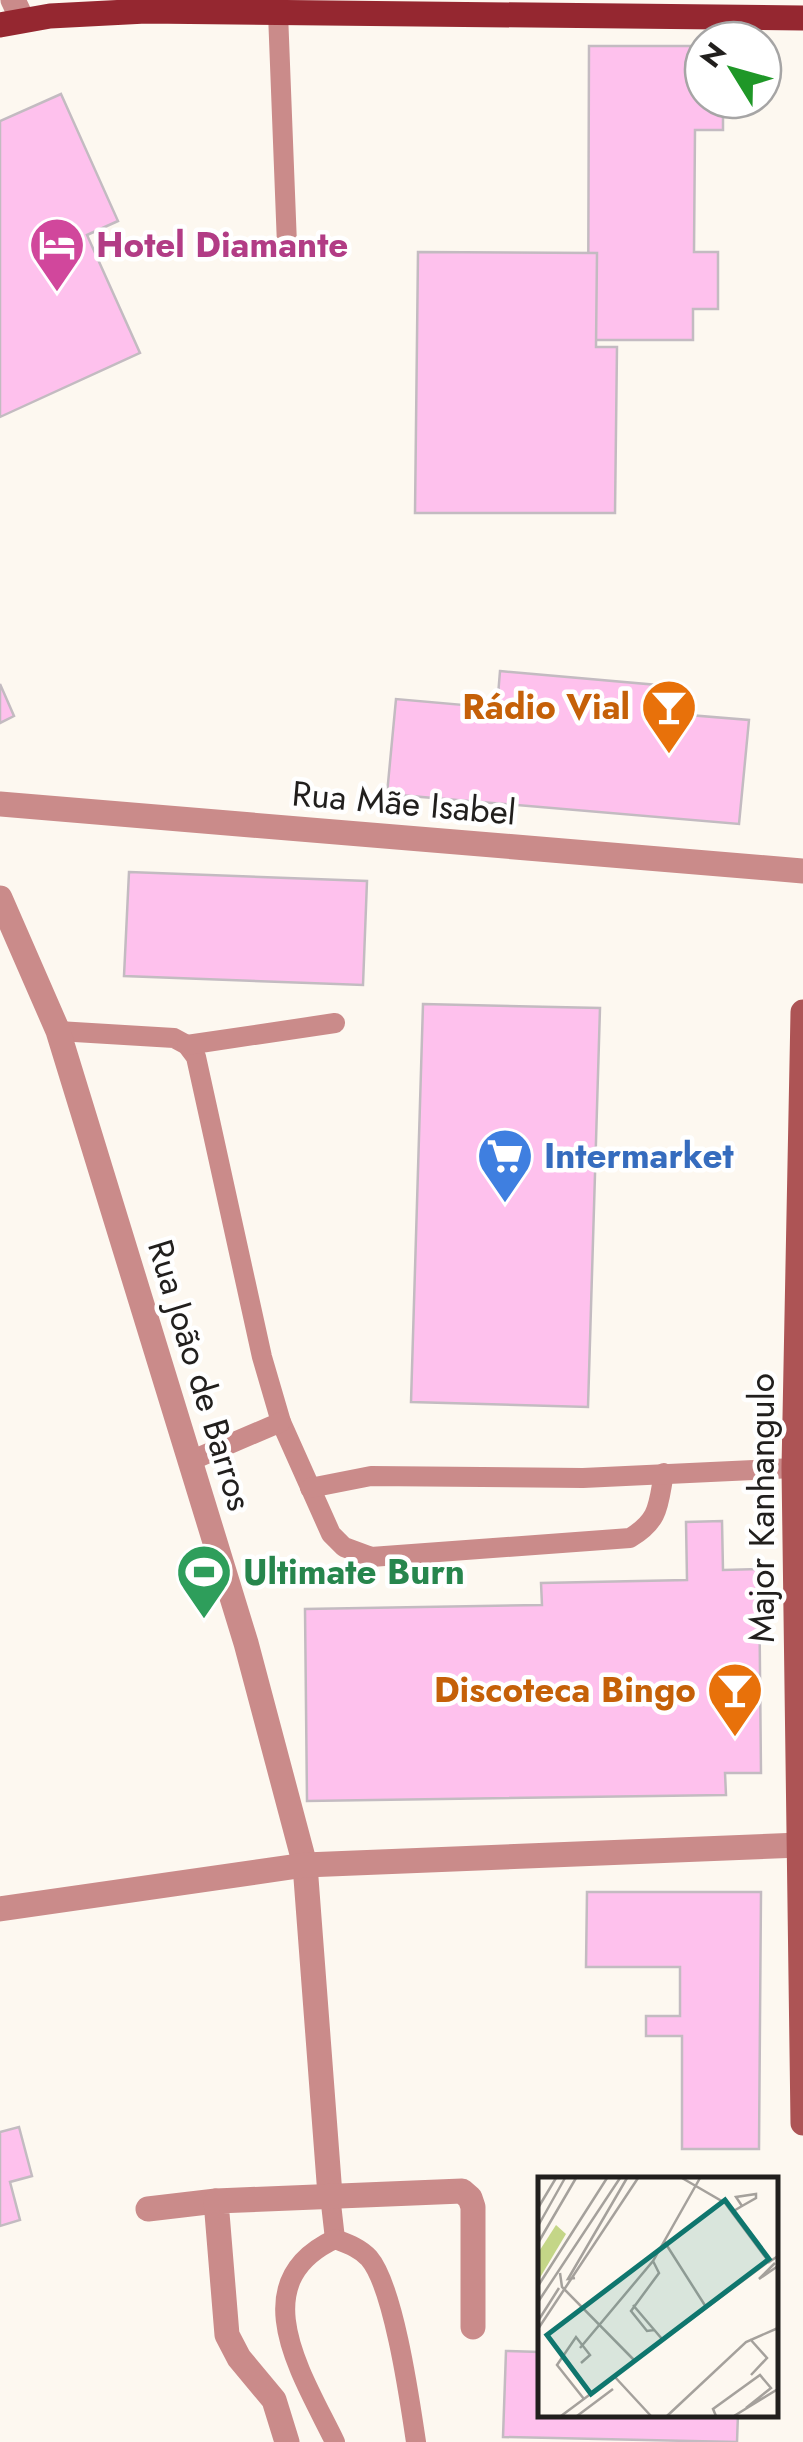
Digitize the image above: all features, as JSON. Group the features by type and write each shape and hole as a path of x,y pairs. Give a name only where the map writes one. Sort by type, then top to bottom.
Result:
{"main road":[{"path":"12,15 147,6 278,12 803,18"}],"street":[{"name":"Rua Mãe Isabel","path":"0,804 803,871"},
{"name":"Rua João de Barros","path":"0,898 58,1031 246,1643 304,1865 330,2195"},
{"name":"Major Kanhangulo","path":"803,1012 794,1468 803,2123"},
{"path":"0,1909 304,1865 800,1845"},
{"path":"148,2208 216,2201 462,2191 473,2207 473,2326"},
{"path":"216,2201 228,2335 239,2358 274,2400 287,2442"}],"lane":[{"path":"278,12 286,245"},
{"path":"187,1044 335,1023"},
{"path":"58,1031 174,1038 187,1044 196,1057 262,1357 281,1422 331,1534 344,1547 371,1558 630,1538 645,1529 656,1515 664,1473"},
{"path":"190,1461 281,1422"},
{"path":"310,1488 371,1476 584,1478 794,1468"},
{"name":"Rua João de Barros","path":"330,2195 335,2239"},
{"path":"335,2442 294,2355 284,2317 286,2284 316,2248 335,2239 360,2249 378,2272 402,2363 416,2442"}],"building":[{"path":"589,46 683,46 683,120 723,120 723,130 695,130 694,252 718,252 718,309 693,309 693,340 588,340"},
{"name":"Hotel Diamante","path":"61,94 118,221 87,235 140,353 0,417 0,121"},
{"path":"418,252 597,253 596,347 617,347 615,513 415,513"},
{"path":"500,671 680,687 677,714 749,720 739,824 387,794 396,699 497,708"},
{"path":"0,684 14,716 0,723"},
{"path":"129,872 367,881 363,985 124,976"},
{"name":"Intermarket","path":"423,1004 600,1008 588,1407 411,1402"},
{"path":"722,1521 723,1570 759,1569 761,1773 725,1773 726,1795 307,1801 305,1609 542,1605 541,1583 687,1580 686,1522"},
{"path":"587,1892 761,1892 759,2149 682,2149 682,2036 646,2036 646,2016 680,2016 680,1967 586,1967"},
{"path":"19,2127 32,2176 10,2182 20,2220 0,2226 0,2132"},
{"path":"506,2351 538,2352 538,2417 738,2417 737,2442 503,2437"}],"place":[{"name":"Hotel Diamante","path":"57,294"},
{"name":"Rádio Vial","path":"669,756"},
{"name":"Intermarket","path":"505,1205"},
{"name":"Ultimate Burn","path":"204,1621"},
{"name":"Discoteca Bingo","path":"735,1739"}]}
